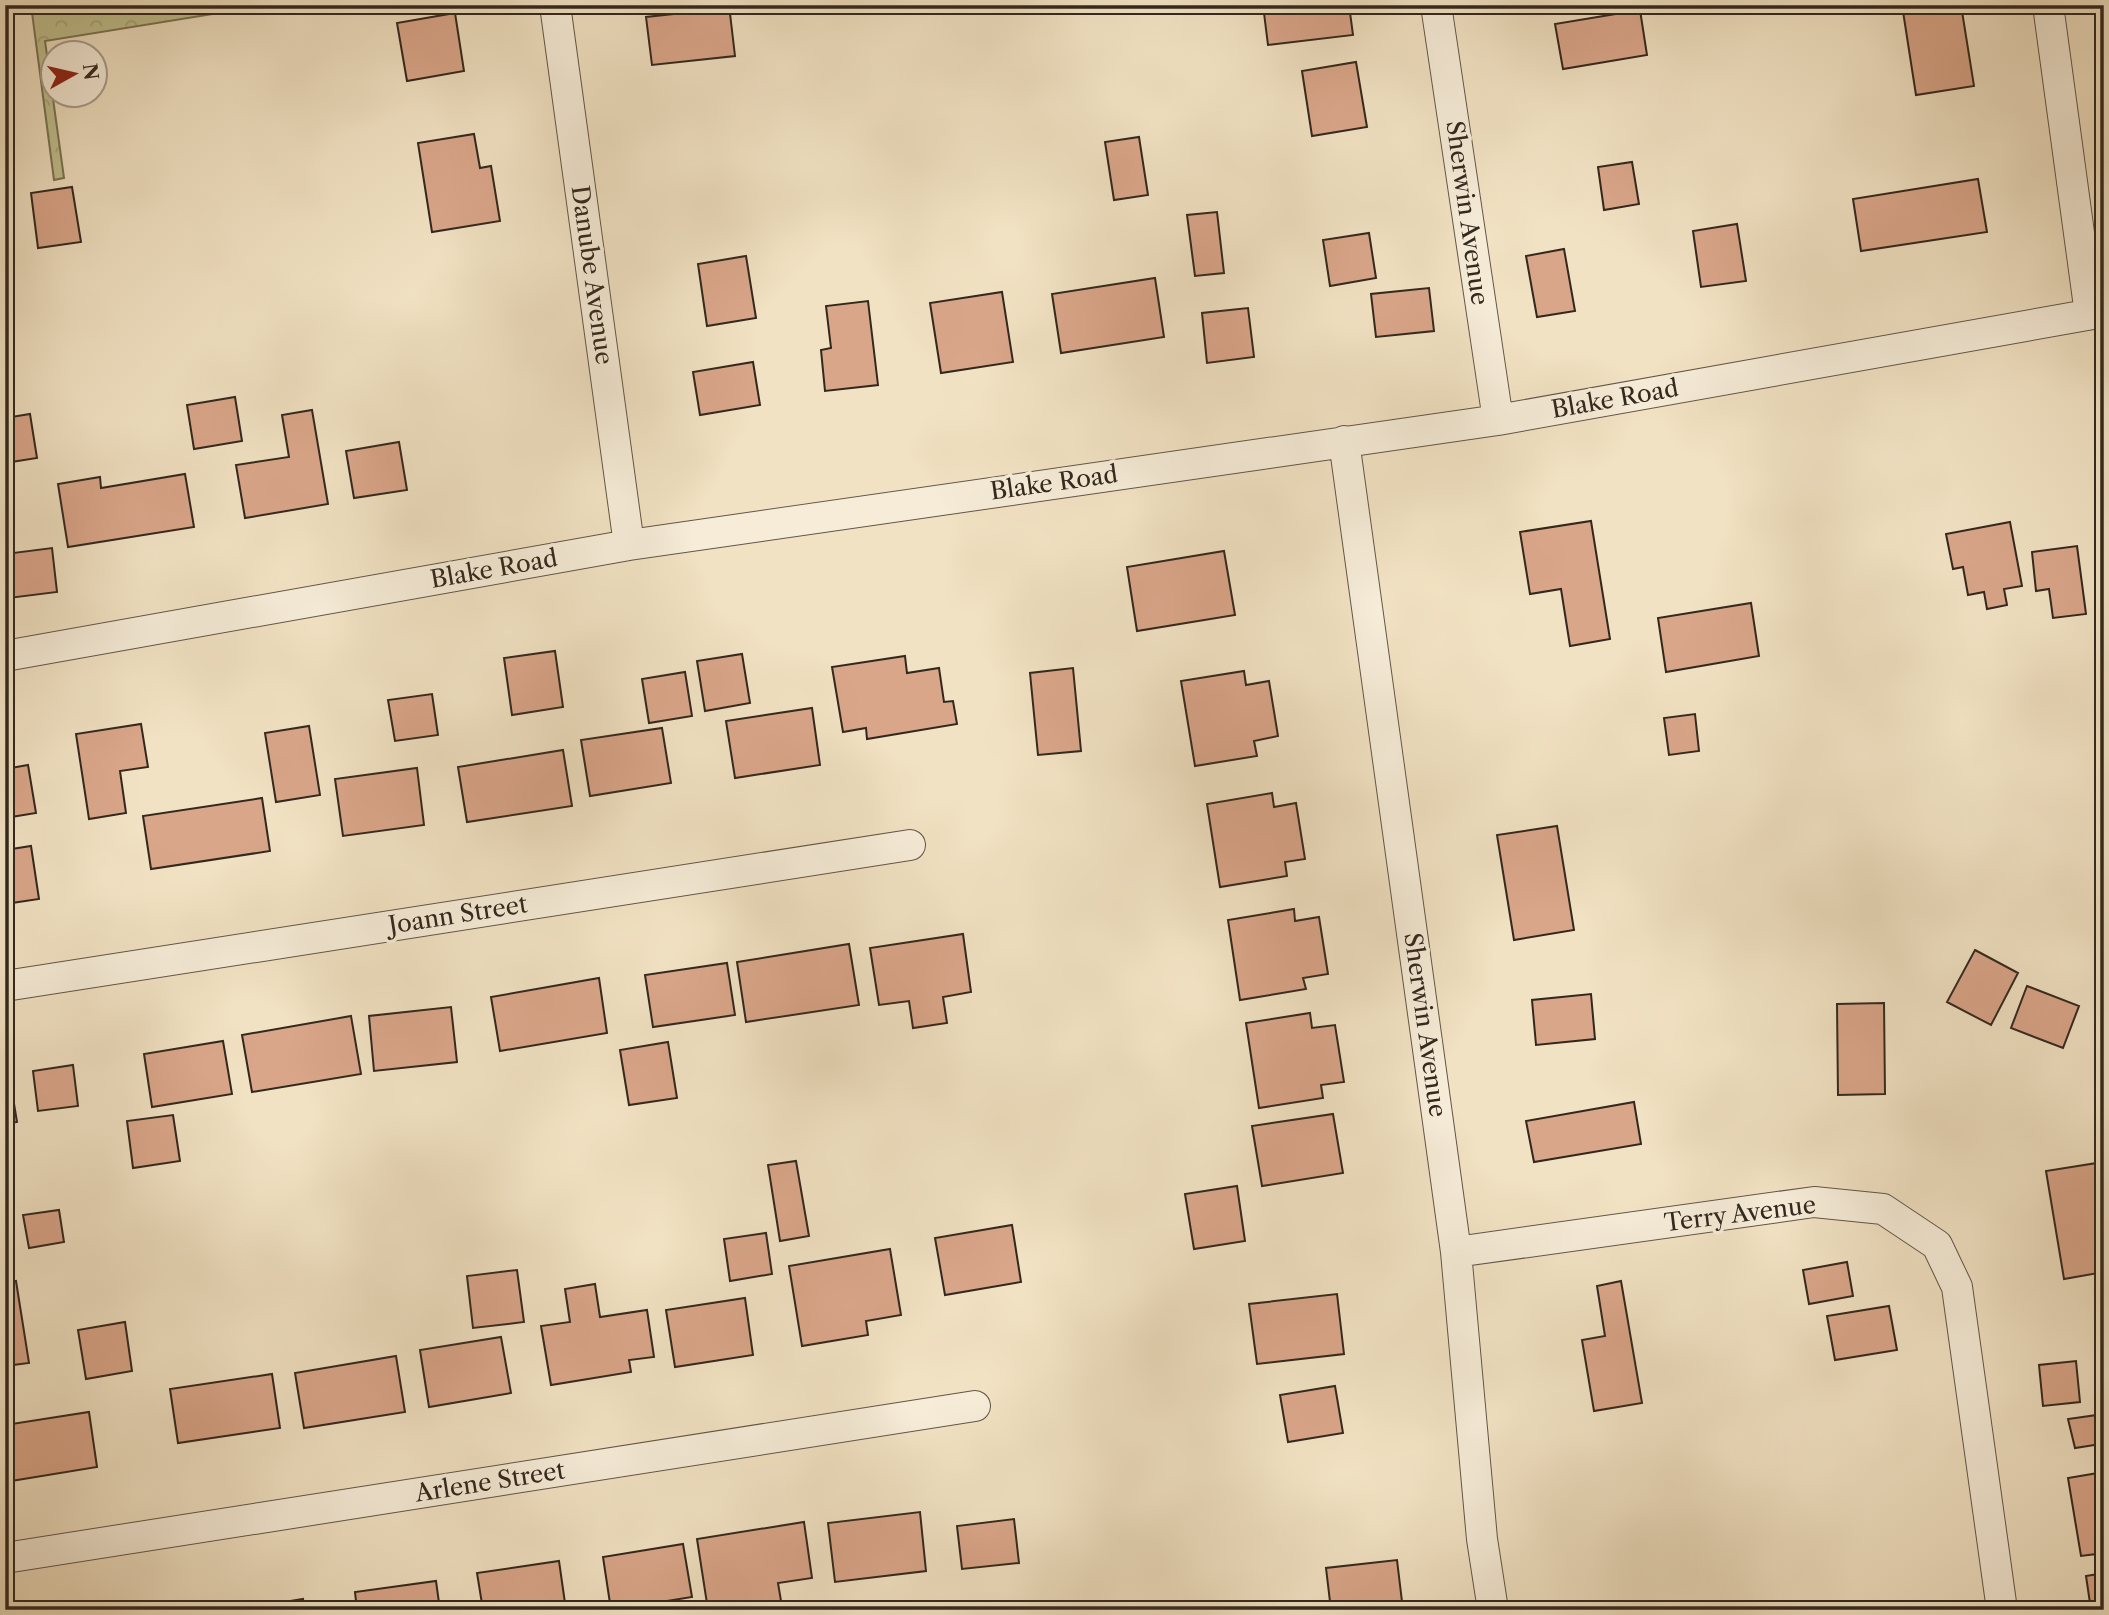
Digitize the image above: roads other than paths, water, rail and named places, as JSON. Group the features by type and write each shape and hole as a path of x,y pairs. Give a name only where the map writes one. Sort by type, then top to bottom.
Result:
{"street":[{"name":"Danube Avenue","path":"555,5 629,545"},
{"name":"Sherwin Avenue","path":"1436,5 1498,420"},
{"path":"2048,5 2097,313"},
{"name":"Blake Road","path":"5,656 629,545 1498,420 2097,313"},
{"name":"Sherwin Avenue","path":"1345,441 1456,1252 1482,1539 1493,1610"},
{"name":"Joann Street","path":"5,986 910,845"},
{"name":"Terry Avenue","path":"1456,1252 1814,1202 1883,1209 1937,1245 1957,1287 2002,1610"},
{"name":"Arlene Street","path":"5,1558 975,1406"}]}
